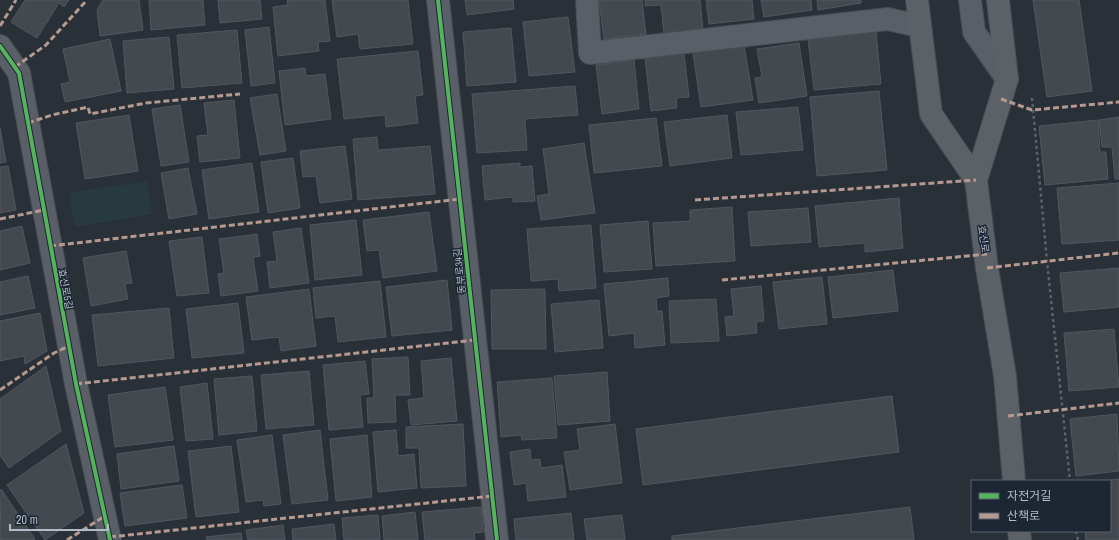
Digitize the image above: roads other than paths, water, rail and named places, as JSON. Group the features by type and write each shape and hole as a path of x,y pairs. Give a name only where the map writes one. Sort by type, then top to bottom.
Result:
{"main road":[{"path":"917,0 931,114 976,180"},
{"name":"효신로","path":"998,0 1007,79 976,180 987,268 1004,376 1014,480"}],"street":[{"name":"동부로34길","path":"438,0 497,540"},
{"path":"587,0 590,53 888,19 919,26"},
{"path":"970,0 974,32 1007,79"},
{"name":"효신로5길","path":"0,46 19,74 76,384 110,540"}]}
